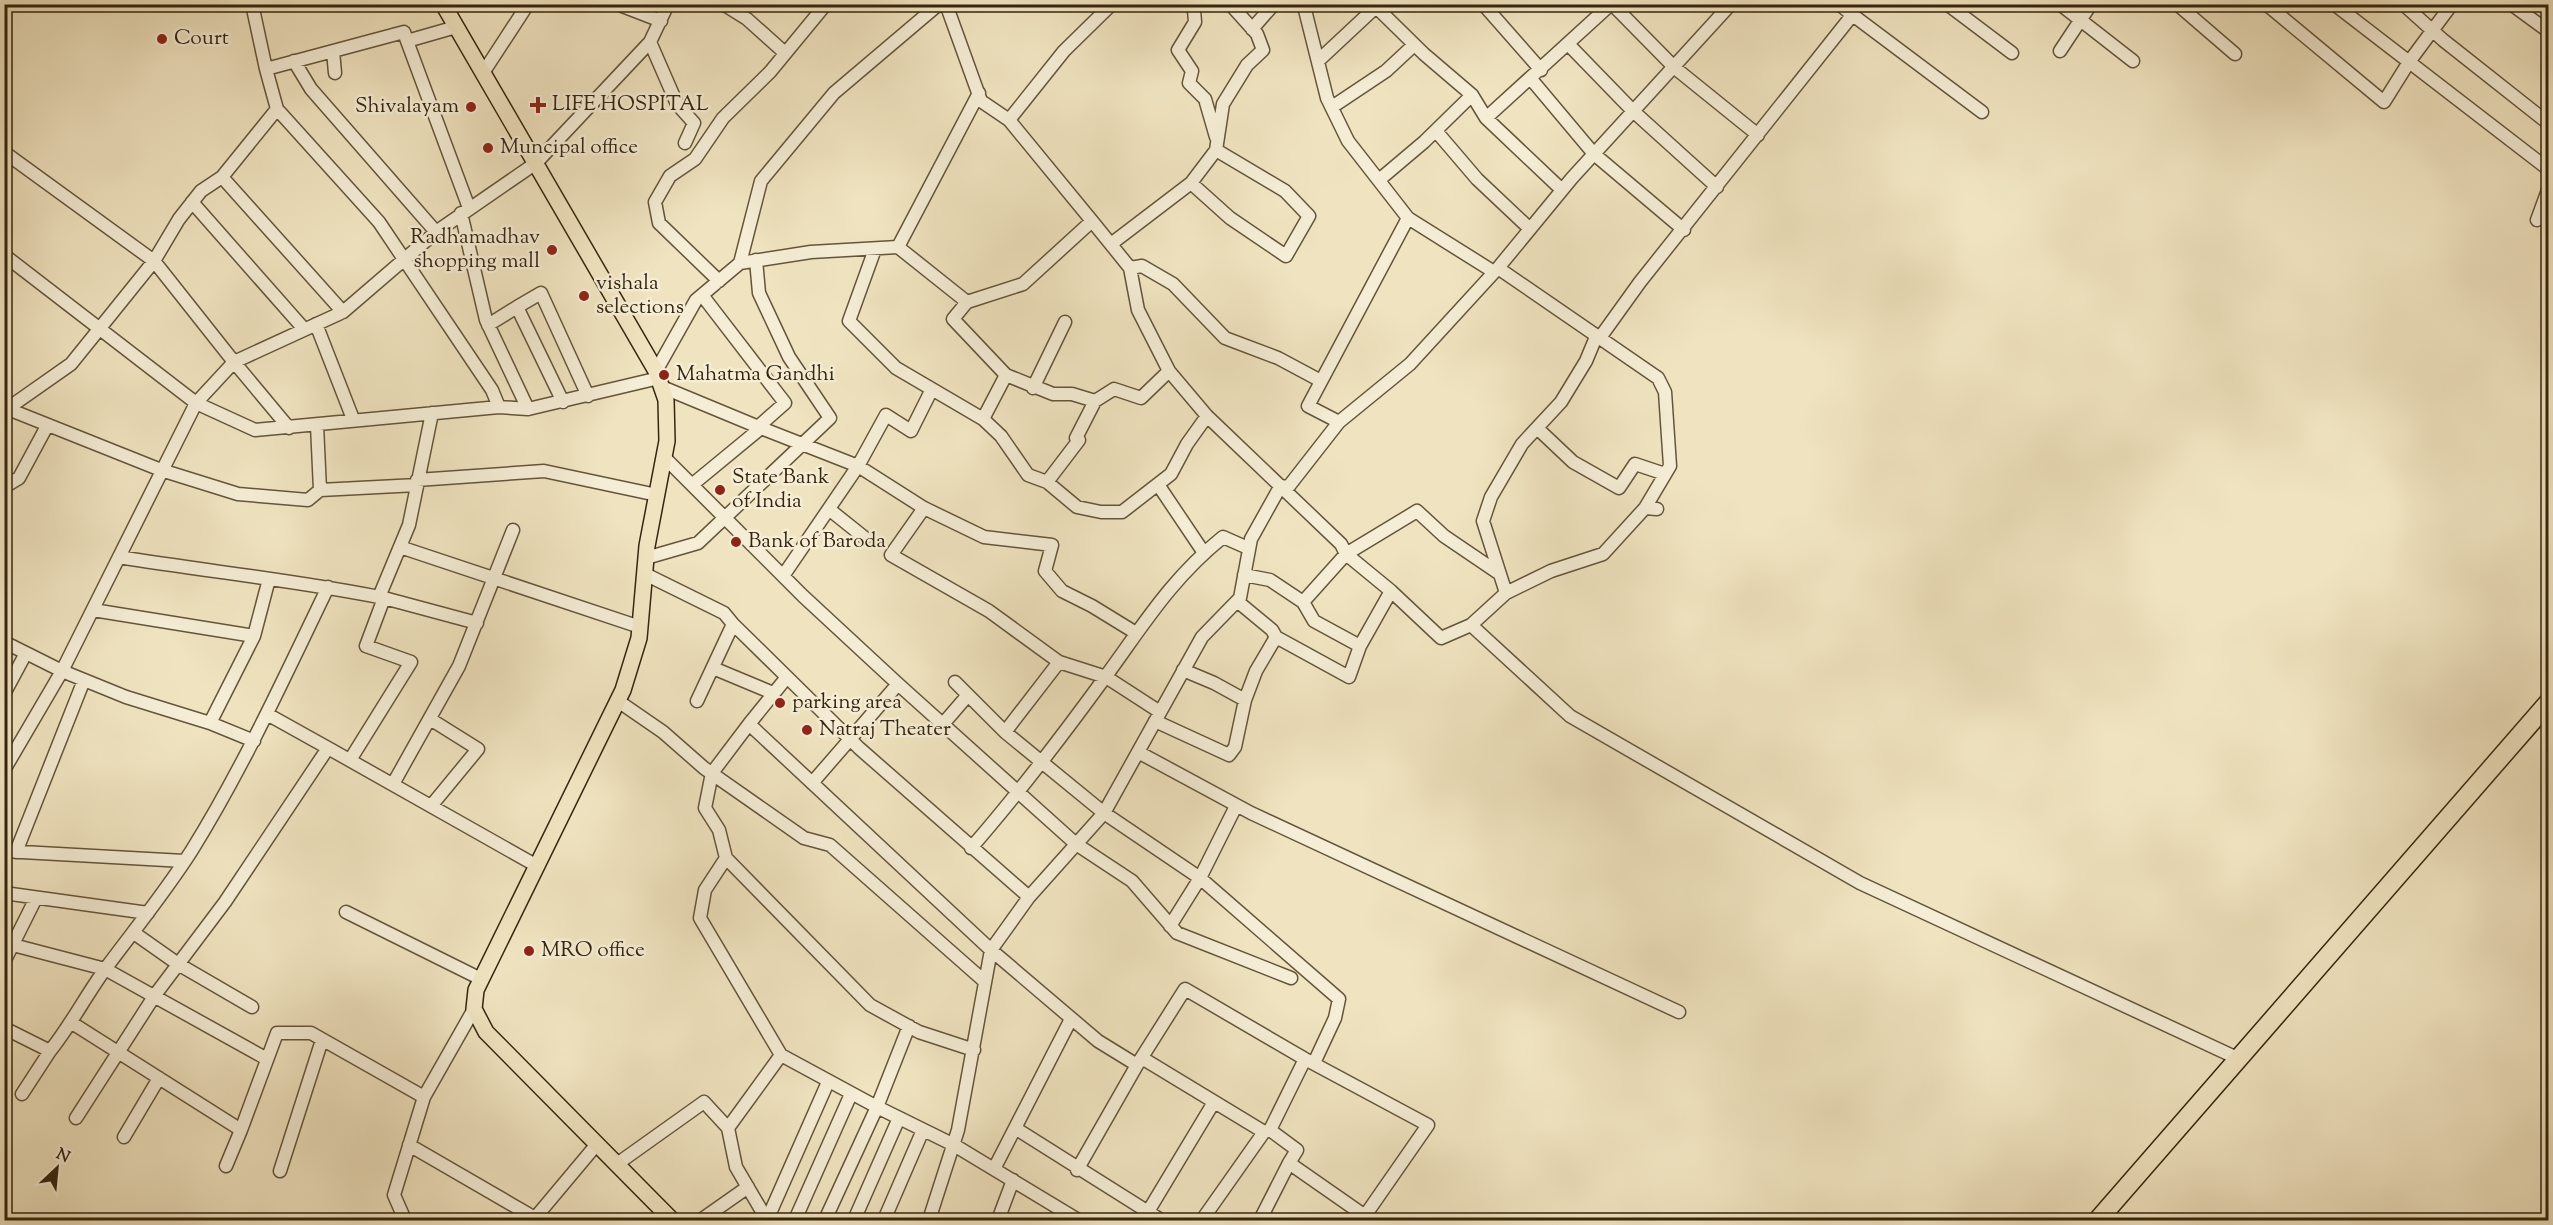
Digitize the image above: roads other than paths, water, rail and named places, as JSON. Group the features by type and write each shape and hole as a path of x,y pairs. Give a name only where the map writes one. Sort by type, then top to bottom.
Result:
{"highway":[{"path":"2098,1221 2237,1058 2548,703"}],"main road":[{"path":"443,4 659,379 666,400 667,441 646,566 640,627 618,700 476,990 474,1009 486,1032 672,1221"}],"street":[{"path":"252,4 277,110 379,222 492,390 499,407"},
{"path":"483,73 528,4"},
{"path":"617,4 661,21"},
{"path":"4,770 62,671 196,403 234,362 343,312 404,257 436,232 536,163 650,42 668,4"},
{"path":"723,4 747,19 785,53"},
{"path":"719,281 658,223 655,202 670,176 695,159 723,118 770,72 826,4"},
{"path":"740,263 760,181 834,93 939,4"},
{"path":"946,4 981,100 1010,120 1130,268 1138,310 1169,371 1207,416 1341,544 1346,554 1391,591 1441,638 1471,625 1506,593 1551,571 1603,554 1651,508 1670,466 1665,392 1658,378 1496,270 1408,218 1348,141 1332,107 1305,10 1300,4"},
{"path":"1010,120 1064,51 1112,4"},
{"path":"1191,183 1230,218 1286,256 1309,216 1286,191 1217,146 1205,99 1189,83 1192,71 1178,50 1195,22 1194,10 1197,4"},
{"path":"1111,244 1191,183 1217,146 1223,104 1247,65 1263,50 1257,34 1230,4"},
{"path":"1252,29 1274,4"},
{"path":"1483,4 1541,70"},
{"path":"1486,118 1611,4 1674,65 1758,135"},
{"path":"1839,4 1854,9 1982,112"},
{"path":"1947,4 2012,53"},
{"path":"2060,4 2133,61"},
{"path":"2060,51 2091,4"},
{"path":"2177,4 2235,54"},
{"path":"2266,4 2384,102 2409,62 2452,4"},
{"path":"2334,4 2548,169"},
{"path":"2403,4 2548,123"},
{"path":"2511,4 2548,31"},
{"path":"1318,61 1376,5 1414,45 1472,95 1486,118 1562,190"},
{"path":"1280,487 1289,486 1339,422 1410,364 1496,270 1562,190 1724,7"},
{"path":"1506,593 1483,521 1491,497 1522,444 1561,402 1598,338 1850,18 1854,9"},
{"path":"407,41 456,27"},
{"path":"266,69 404,32 465,211 488,325 528,409"},
{"path":"650,42 677,104 694,123 685,143"},
{"path":"1568,44 1632,111 1717,187"},
{"path":"1332,107 1386,71 1414,45"},
{"path":"333,51 335,73"},
{"path":"294,61 311,89 436,232"},
{"path":"1531,79 1594,154 1684,230"},
{"path":"898,247 979,93"},
{"path":"1378,180 1436,131 1472,95"},
{"path":"6,408 70,364 154,261 192,202 201,191 222,177 277,110"},
{"path":"1436,131 1477,179 1530,229"},
{"path":"4,152 154,261 289,428"},
{"path":"222,177 343,312"},
{"path":"2537,220 2548,190"},
{"path":"192,202 310,327 353,419"},
{"path":"1339,422 1308,406 1408,218"},
{"path":"1092,221 1023,284 967,302 953,319 1006,375 1033,388 1053,394 1072,394 1095,401"},
{"path":"659,379 696,300 740,263 810,252 898,247 967,302"},
{"path":"875,249 849,321 896,368 983,419 1002,436 1028,475 1047,482 1077,507 1101,512 1122,512 1159,486 1171,474 1187,444 1207,416"},
{"path":"4,255 196,403 255,430 499,407 528,409 659,379 760,427 858,466 924,508 984,537 1052,545 1045,571 1062,591 1136,633"},
{"path":"646,566 698,543 830,418 789,357 759,293 756,260"},
{"path":"1130,268 1142,266 1173,284 1225,338 1278,358 1321,381"},
{"path":"488,325 541,293 588,396"},
{"path":"693,484 785,403 702,295"},
{"path":"517,307 563,402"},
{"path":"1033,388 1065,322"},
{"path":"1047,482 1079,440 1076,438 1095,401 1114,389 1141,398 1169,371"},
{"path":"983,419 1006,375"},
{"path":"783,576 830,510 886,415 911,431 932,389"},
{"path":"6,408 161,470 238,494 308,500 320,490 544,471 657,495"},
{"path":"350,760 411,662 366,646 381,597 409,525 432,413"},
{"path":"317,425 320,490"},
{"path":"4,487 19,478 47,426"},
{"path":"1537,428 1573,462 1619,488 1635,464 1665,474"},
{"path":"664,457 783,576 1018,793 1076,844 1132,881 1177,933 1292,978"},
{"path":"1159,486 1204,553"},
{"path":"929,1221 954,1145 974,1050 983,980 991,950 1029,897 1104,813 1202,638 1237,601 1248,548 1280,487"},
{"path":"924,508 891,555 989,611 1059,662 1106,677 1157,716 1229,755 1235,747 1245,700 1256,671 1276,637"},
{"path":"830,510 865,538"},
{"path":"1303,602 1346,554 1417,511 1443,536 1500,574"},
{"path":"393,784 459,666 496,578 513,530"},
{"path":"971,848 1041,763 1106,677 1159,600 1222,537 1248,548"},
{"path":"400,547 640,627"},
{"path":"118,557 328,587 381,597 477,622"},
{"path":"646,566 724,613 850,739 1029,897"},
{"path":"1244,575 1270,580 1303,602 1314,621 1360,646"},
{"path":"210,723 254,636 269,579"},
{"path":"22,1094 50,1051 72,1023 105,969 134,933 184,861 254,741 328,587"},
{"path":"1237,601 1272,630 1276,637 1349,677 1360,646 1391,591"},
{"path":"93,610 254,636"},
{"path":"697,701 733,624"},
{"path":"1471,625 1570,716 1849,877 2237,1058"},
{"path":"4,642 62,671 126,697 210,723 254,741"},
{"path":"4,694 26,653"},
{"path":"1005,732 1059,662"},
{"path":"713,668 773,693"},
{"path":"1183,670 1214,683 1245,700"},
{"path":"787,676 712,773 705,808 719,830 726,858 870,1005 909,1026 974,1050"},
{"path":"84,680 10,852 184,861"},
{"path":"955,682 1005,732 1041,763 1104,813 1200,878 1339,999 1335,1018 1267,1131 1203,1221"},
{"path":"812,783 898,684"},
{"path":"943,724 968,695"},
{"path":"618,700 663,732 712,773 804,838 830,845 983,980"},
{"path":"267,714 537,866"},
{"path":"430,718 478,749 431,806"},
{"path":"749,724 991,950 1098,1041 1267,1131 1297,1150 1260,1221"},
{"path":"76,1118 155,995 225,902 328,748"},
{"path":"1138,752 1236,806 1679,1012"},
{"path":"1170,926 1200,878 1236,806"},
{"path":"726,858 705,890 700,918 781,1055 851,1094 954,1145 1078,1221"},
{"path":"4,893 148,913"},
{"path":"5,962 36,898"},
{"path":"346,912 482,980"},
{"path":"134,933 178,964 252,1007"},
{"path":"13,945 105,969 267,1059"},
{"path":"1077,1170 1139,1062 1185,989 1309,1061 1428,1125 1364,1218 1289,1163"},
{"path":"405,1221 394,1195 424,1097 474,1009"},
{"path":"994,1169 1071,1019"},
{"path":"72,1023 241,1130"},
{"path":"825,1221 877,1107 909,1026"},
{"path":"4,1028 50,1051"},
{"path":"226,1166 277,1033 311,1033 424,1097"},
{"path":"280,1171 322,1040"},
{"path":"728,1128 781,1055"},
{"path":"124,1137 159,1078"},
{"path":"767,1220 828,1082"},
{"path":"795,1221 851,1094"},
{"path":"617,1164 704,1102 728,1128 736,1167 767,1220"},
{"path":"1145,1216 1214,1102"},
{"path":"854,1221 899,1118"},
{"path":"1015,1128 1145,1216 1161,1221"},
{"path":"884,1221 923,1130"},
{"path":"410,1145 535,1218 597,1144"},
{"path":"998,1221 1013,1180"},
{"path":"701,1221 748,1187"}],"place":[{"name":"Court","path":"162,39"},
{"name":"LIFE HOSPITAL","path":"538,105"},
{"name":"Shivalayam","path":"471,107"},
{"name":"Muncipal office","path":"488,148"},
{"name":"Radhamadhav shopping mall","path":"552,250"},
{"name":"vishala selections","path":"584,296"},
{"name":"Mahatma Gandhi","path":"664,375"},
{"name":"State Bank of India","path":"720,490"},
{"name":"Bank of Baroda","path":"736,542"},
{"name":"parking area","path":"780,703"},
{"name":"Natraj Theater","path":"807,730"},
{"name":"MRO office","path":"529,951"}]}
